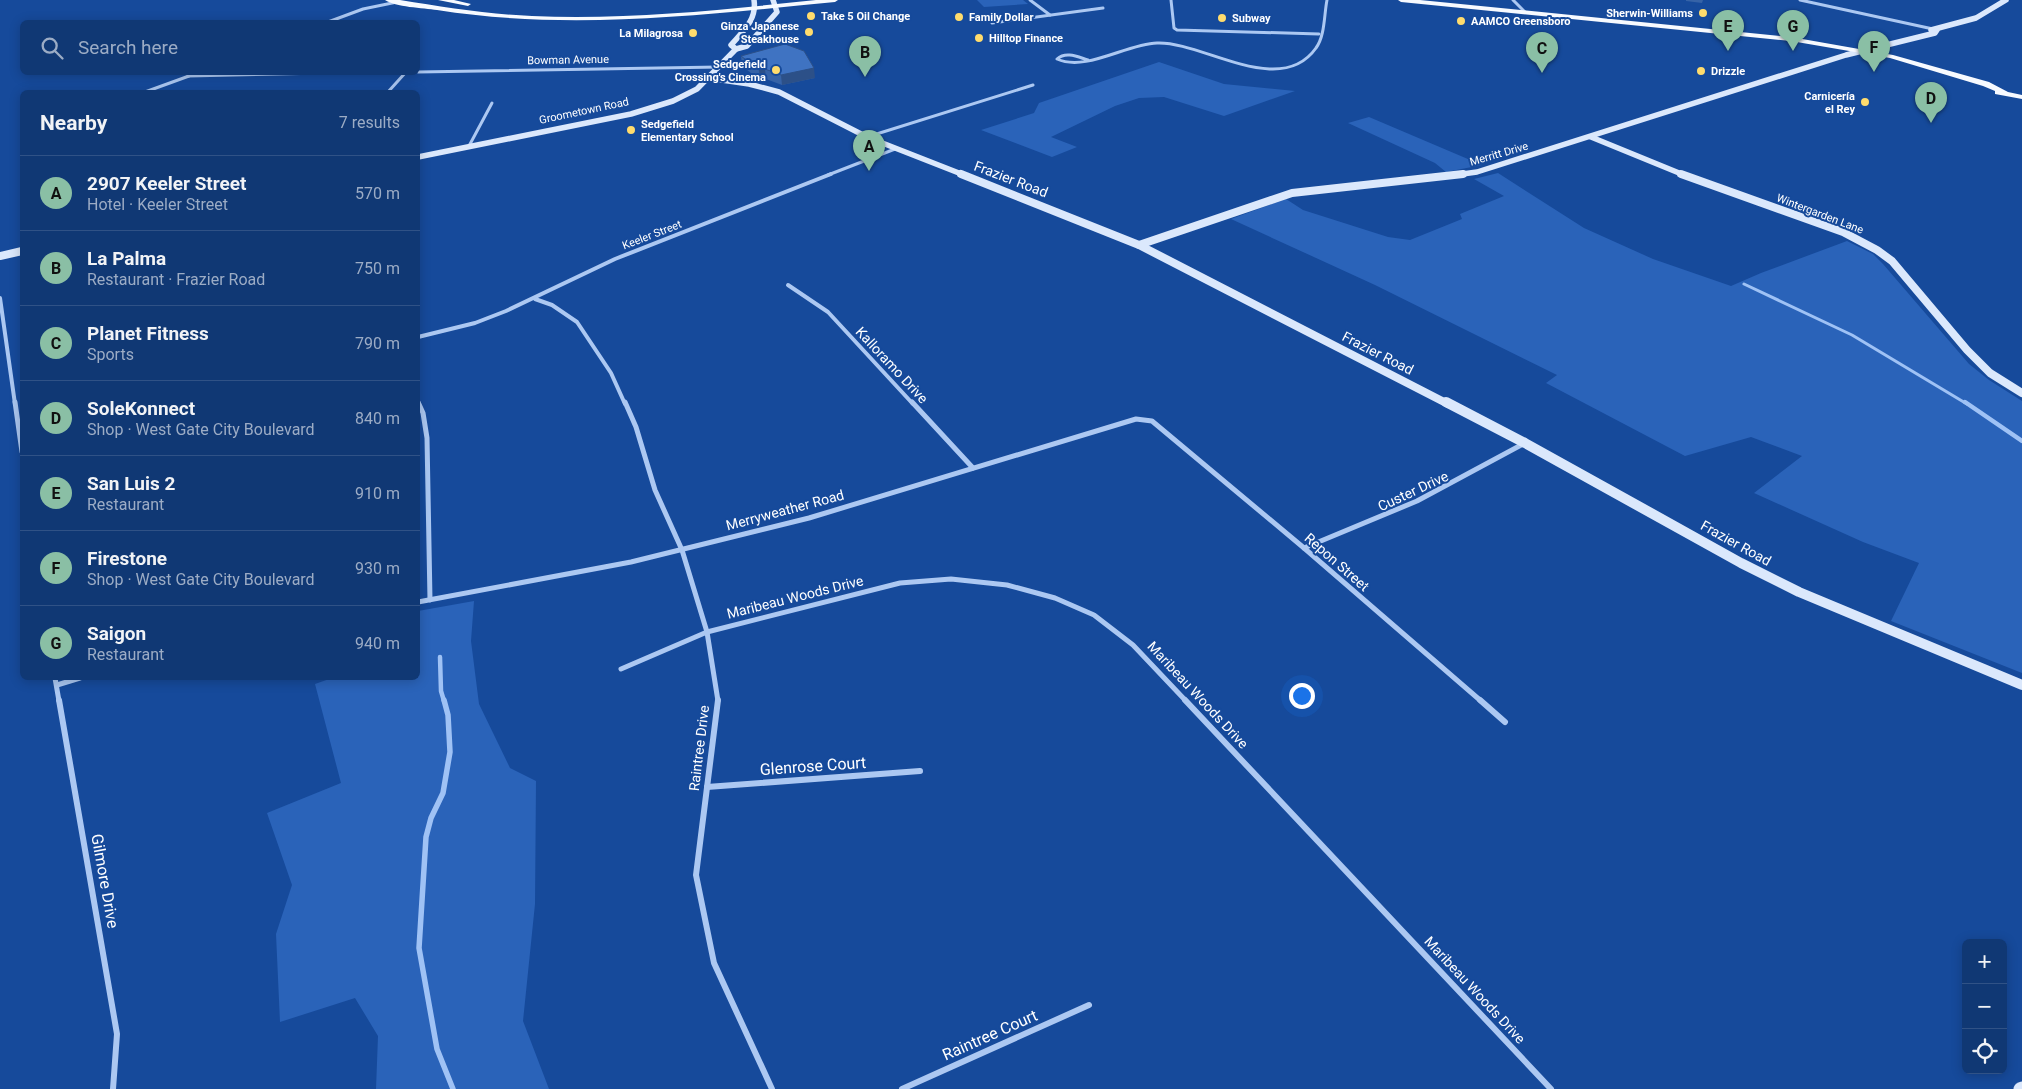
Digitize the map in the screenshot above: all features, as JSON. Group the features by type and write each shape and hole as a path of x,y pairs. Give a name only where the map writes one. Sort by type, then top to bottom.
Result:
{"main road":[{"path":"387,0 476,14 552,19 636,18 755,3 760,0"},
{"path":"414,0 523,10 590,12 835,0"},
{"path":"441,0 472,5"},
{"path":"1401,0 1746,34 1859,51 1879,60 1981,89 2005,92 2022,97"}],"street":[{"path":"333,20 387,0"},
{"path":"1030,0 1050,15"},
{"path":"1171,0 1174,28 1186,31 1319,34"},
{"path":"1088,60 1071,55 1060,56 1057,59 1069,64 1088,60 1138,46 1163,42 1187,46 1240,65 1259,68 1287,66 1306,59 1316,48 1326,0"},
{"path":"1513,0 1525,12"},
{"path":"1800,0 1937,30"},
{"name":"Merritt Drive","path":"1139,245 1281,195 1457,176 1477,172 1859,51 1873,43 1924,30 1937,30 1976,18 2006,0"},
{"path":"363,9 398,2"},
{"name":"Groometown Road","path":"736,49 731,45 754,17 755,3"},
{"name":"Groometown Road","path":"420,157 654,108 690,93 708,78 736,49 747,46 774,18 777,12 774,3"},
{"path":"992,23 1103,8"},
{"name":"Bowman Avenue","path":"420,72 719,67"},
{"path":"150,90 188,76 234,75"},
{"path":"390,90 403,75"},
{"name":"Frazier Road","path":"708,78 749,84 778,92 895,149 1139,245 1525,443 1741,563 1799,592 2022,685"},
{"path":"867,137 1033,85"},
{"path":"470,146 484,114 492,103"},
{"name":"Wintergarden Lane","path":"1591,137 1668,170 1845,235 1882,253 1892,261 1984,367 2022,393"},
{"name":"Keeler Street","path":"420,337 475,323 535,299 615,259 895,149"},
{"path":"0,256 20,251"},
{"name":"Kalloramo Drive","path":"788,284 828,312 974,468"},
{"path":"0,298 20,438"},
{"name":"Raintree Drive","path":"535,299 552,305 578,322 611,373 636,427 655,490 682,550 707,632 718,701 696,875 714,964 772,1089"},
{"path":"420,406 423,413 427,438 430,600"},
{"name":"Merryweather Road","path":"420,602 564,576 682,550 809,518 1136,419 1152,421"},
{"name":"Repon Street","path":"1152,421 1304,548 1505,722"},
{"name":"Custer Drive","path":"1304,548 1360,528 1434,495 1525,443"},
{"name":"Maribeau Woods Drive","path":"621,669 707,632 900,583 951,579 1007,585 1055,598 1094,615 1133,644 1551,1089"},
{"name":"Gilmore Drive","path":"56,681 117,1034 114,1089"},
{"name":"Glenrose Court","path":"707,788 920,771"},
{"name":"Raintree Court","path":"902,1089 1089,1005"}],"shaded area":[{"path":"977,0 1023,0 1028,4 984,7"},
{"path":"1159,62 1224,84 1295,91 1224,116 1164,97 1139,98 1115,106 1051,137 1077,147 1052,157 981,130 1034,113 1039,103"},
{"path":"1369,117 1482,165 1446,172 1435,163 1348,123"},
{"path":"1498,173 1584,228 1653,259 1731,286 1847,241 1873,254 1969,364 1989,380 2022,401 2022,673 1891,621 1919,563 1863,542 1754,493 1802,456 1751,437 1685,456 1546,383 1557,375 1375,285 1231,219 1286,199 1303,210 1388,237 1410,240 1462,219 1460,214 1504,196 1474,179"},
{"path":"474,601 471,641 479,704 510,768 536,781 535,904 523,1021 549,1089 376,1089 378,1036 355,998 280,1022 276,934 292,885 267,813 341,783 315,684 326,680 420,680 420,611"}],"building":[{"path":"785,44 804,51 814,68 781,75 765,69 759,70 741,56"}],"waterway":[{"path":"1744,284 1852,335 1967,404"},
{"path":"1965,402 2022,441"},
{"path":"440,657 441,691 444,701"},
{"path":"444,700 448,715 450,752 443,793 431,818 426,837 419,948 437,1049 453,1089"}],"place":[{"name":"Sherwin-Williams","path":"1703,13"},
{"name":"Take 5 Oil Change","path":"811,16"},
{"name":"Family Dollar","path":"959,17"},
{"name":"Subway","path":"1222,18"},
{"name":"AAMCO Greensboro","path":"1461,21"},
{"name":"Ginza Japanese Steakhouse","path":"809,32"},
{"name":"La Milagrosa","path":"693,33"},
{"name":"Hilltop Finance","path":"979,38"},
{"name":"San Luis 2","path":"1728,51"},
{"name":"Saigon","path":"1793,51"},
{"name":"Sedgefield Crossing's Cinema","path":"776,70"},
{"name":"Drizzle","path":"1701,71"},
{"name":"Firestone","path":"1874,72"},
{"name":"Planet Fitness","path":"1542,73"},
{"name":"La Palma","path":"865,77"},
{"name":"Carnicería el Rey","path":"1865,102"},
{"name":"SoleKonnect","path":"1931,123"},
{"name":"Sedgefield Elementary School","path":"631,130"},
{"name":"2907 Keeler Street","path":"869,171"}]}
